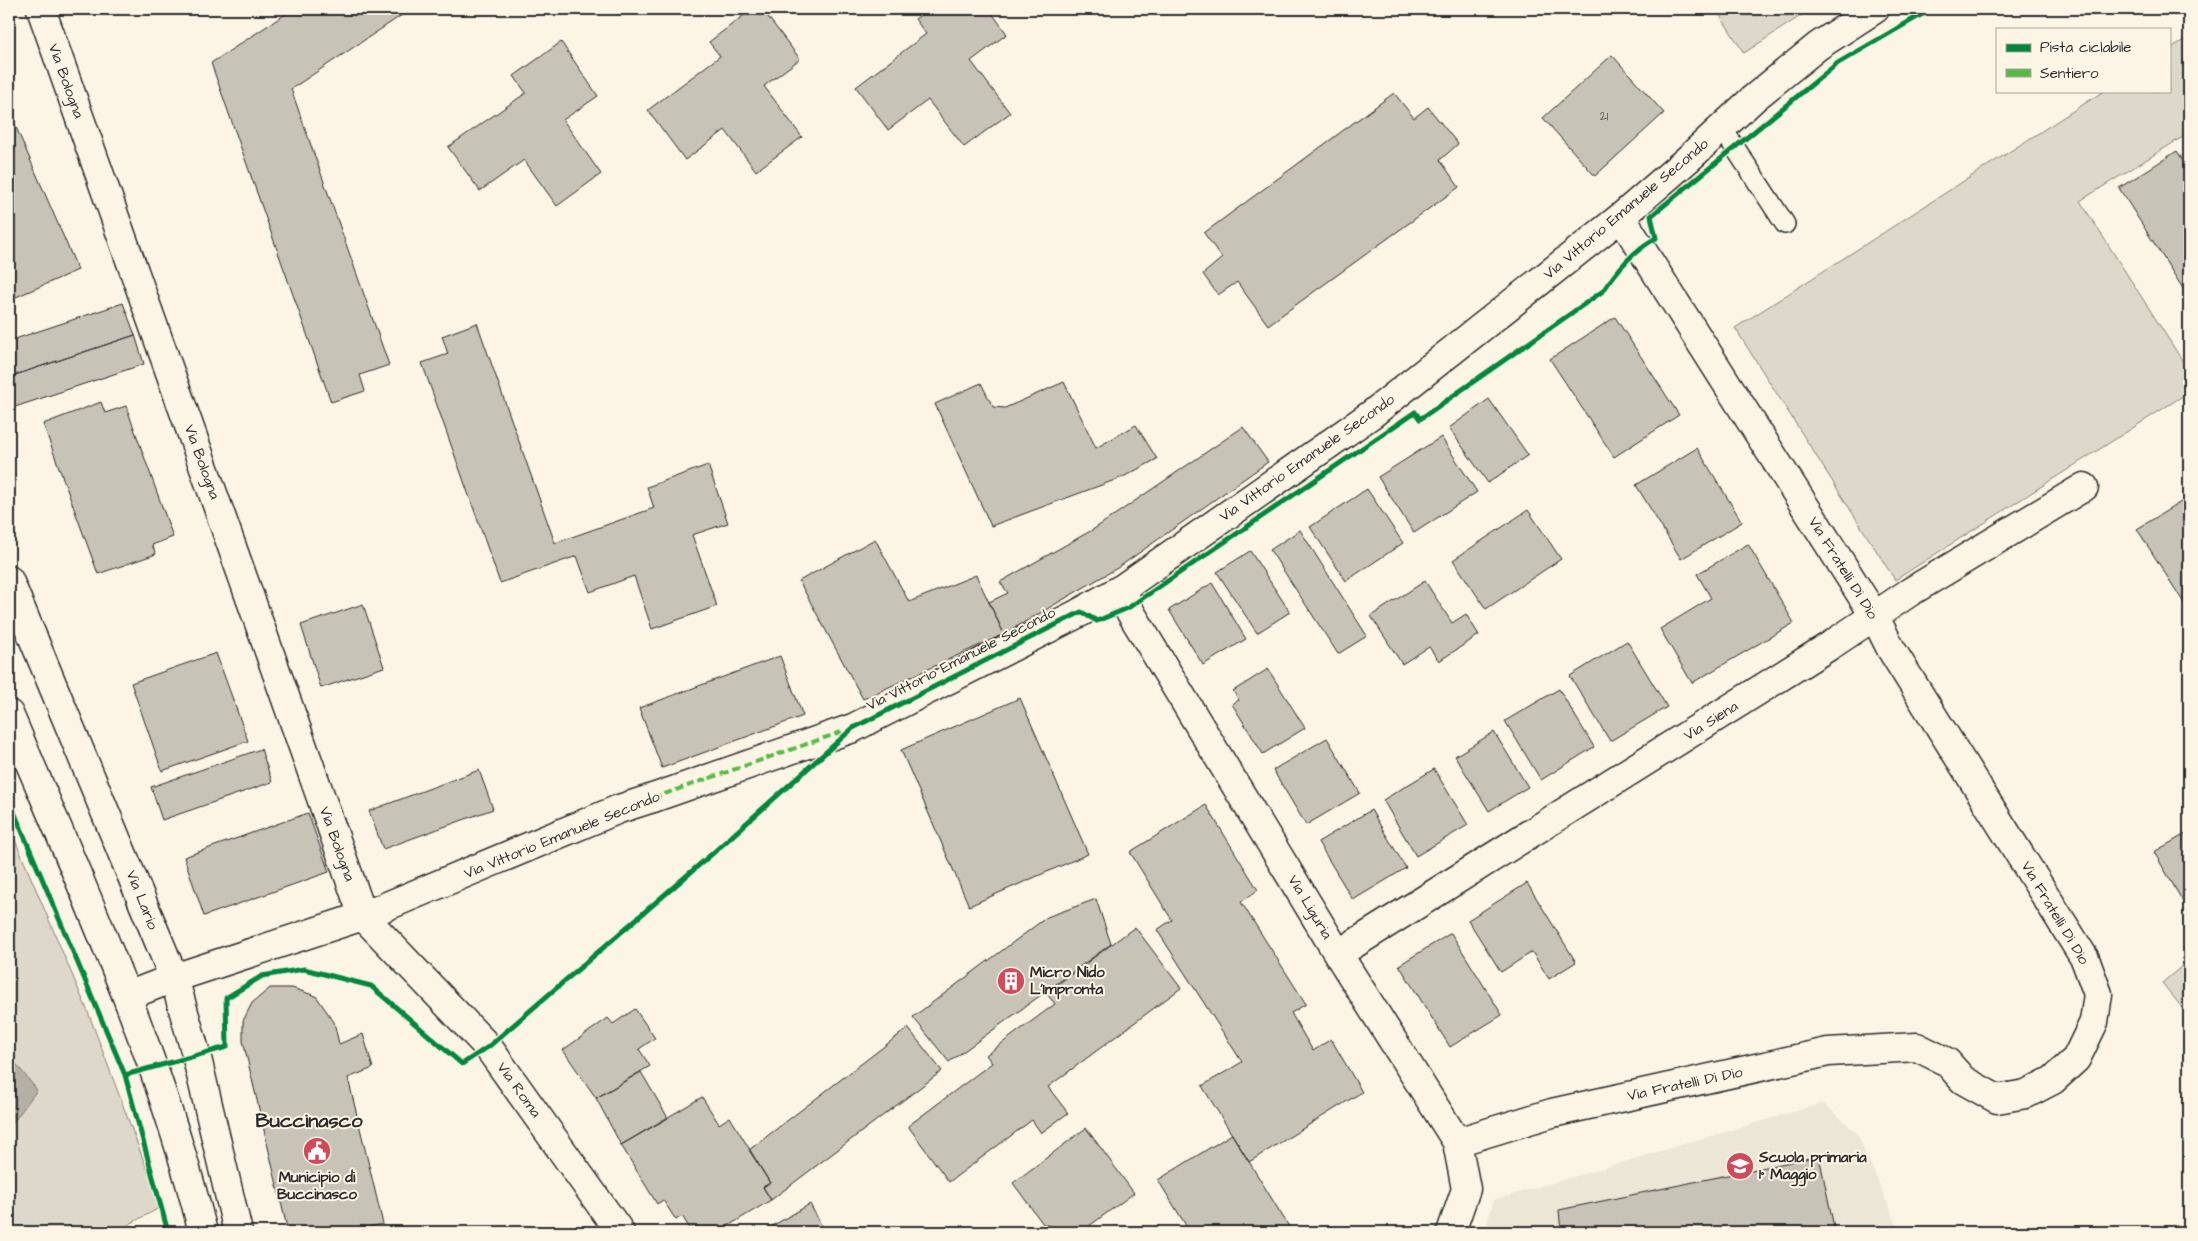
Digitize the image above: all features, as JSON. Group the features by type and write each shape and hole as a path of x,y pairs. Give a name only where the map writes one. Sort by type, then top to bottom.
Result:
{"street":[{"name":"Via Bologna","path":"41,9 363,916"},
{"name":"Via Vittorio Emanuele Secondo","path":"127,996 174,978 363,916 619,809 853,728 1081,612 1123,588 1372,414 1620,217 1754,98 1818,46 1875,9"},
{"name":"Via Fratelli Di Dio","path":"1457,1142 1552,1113 1828,1052 1917,1047 1947,1062 1963,1080 1997,1099 2026,1094 2053,1080 2076,1060 2094,1022 2098,994 2085,959 1891,649 1874,615 1620,217"},
{"name":"Via Siena","path":"1338,954 1823,650 1874,615 2084,487"},
{"name":"Via Lario","path":"9,580 174,978 196,1054 238,1232"},
{"name":"Via Liguria","path":"1123,588 1128,608 1338,954 1457,1142 1466,1189 1451,1232"},
{"path":"9,714 127,996 155,1068 173,1124 202,1232"},
{"name":"Via Roma","path":"363,916 488,1047 620,1232"}],"lane":[{"path":"1722,128 1785,224"}],"path":[{"path":"488,1047 786,787"},
{"path":"304,969 370,986 420,1028"},
{"path":"196,1054 227,1047 226,998 234,994"}],"shaded area":[{"path":"1716,9 1811,9 1744,53"},
{"path":"2189,37 2189,133 2080,201 2189,371 2189,392 1895,580 1735,328 2102,92 2170,92 2170,48"},
{"path":"9,826 88,1012 161,1207 115,1232 9,1232"},
{"path":"2189,960 2189,1016 2162,983"},
{"path":"9,1055 37,1090 9,1128"},
{"name":"Scuola primaria 1° Maggio","path":"1823,1103 1857,1133 1900,1232 1484,1232 1494,1200"}],"building":[{"path":"293,9 411,9 291,89 389,365 360,375 365,391 331,402 211,63"},
{"path":"752,9 762,9 800,59 764,86 802,137 756,171 725,130 685,160 648,110 720,56 709,42"},
{"path":"929,9 989,9 1007,34 971,61 1010,113 964,147 928,100 888,130 856,87 926,34 915,19"},
{"path":"561,42 598,96 563,120 601,174 557,206 524,160 480,191 448,147 526,93 514,76"},
{"path":"1612,55 1664,113 1595,176 1543,118"},
{"path":"1394,93 1414,118 1428,107 1458,144 1440,160 1459,187 1268,325 1237,282 1218,295 1203,274 1222,258 1204,233"},
{"path":"9,111 78,270 9,300"},
{"path":"2177,151 2189,170 2189,298 2119,188"},
{"path":"123,303 135,335 9,377 9,341"},
{"path":"1615,317 1679,415 1614,457 1550,359"},
{"path":"477,323 555,543 654,508 647,487 708,465 728,523 692,535 717,606 652,629 634,576 590,592 577,556 500,583 422,363 448,354 442,336"},
{"path":"135,335 144,364 9,409 9,377"},
{"path":"1064,382 1096,448 1136,425 1157,459 1123,477 991,526 935,404 981,383 993,407 1005,408"},
{"path":"1489,399 1528,455 1488,483 1449,428"},
{"path":"101,402 105,413 126,406 173,537 152,545 156,554 98,574 43,424"},
{"path":"1243,427 1268,462 1119,567 1004,634 989,602 1008,593 1000,582 1094,529"},
{"path":"1441,437 1477,492 1414,533 1378,477"},
{"path":"1697,448 1742,522 1681,559 1636,485"},
{"path":"1367,489 1403,543 1346,581 1310,527"},
{"path":"2189,497 2189,611 2137,529"},
{"path":"1528,510 1561,559 1486,609 1453,560"},
{"path":"1300,530 1367,636 1338,654 1270,550"},
{"path":"875,539 909,602 976,575 1004,634 863,699 799,581"},
{"path":"1748,544 1794,623 1692,683 1660,629 1711,598 1697,574"},
{"path":"1250,551 1290,612 1257,633 1217,572"},
{"path":"1425,581 1452,623 1466,614 1479,635 1439,661 1429,647 1402,664 1371,616"},
{"path":"1212,583 1246,639 1203,665 1169,610"},
{"path":"363,604 384,667 321,688 301,625"},
{"path":"1627,641 1667,707 1610,741 1570,676"},
{"path":"216,653 248,741 162,771 131,683"},
{"path":"780,656 803,716 662,768 639,708"},
{"path":"1268,669 1305,728 1263,754 1232,704 1239,700 1233,691"},
{"path":"1559,689 1594,747 1541,780 1505,721"},
{"path":"1020,698 1088,854 969,906 901,750"},
{"path":"1494,732 1528,787 1489,811 1455,756"},
{"path":"1327,738 1360,793 1306,825 1273,770"},
{"path":"261,749 272,782 162,820 151,787"},
{"path":"1434,769 1468,825 1416,856 1383,800"},
{"path":"479,770 493,809 383,849 369,811"},
{"path":"1206,805 1258,890 1241,902 1306,1004 1291,1013 1313,1051 1331,1039 1362,1092 1249,1162 1202,1086 1242,1062 1157,930 1172,920 1130,852"},
{"path":"1371,810 1406,868 1353,900 1318,842"},
{"path":"308,813 329,872 204,916 184,857"},
{"path":"2189,832 2189,912 2154,852"},
{"path":"1527,883 1576,962 1549,979 1532,952 1501,972 1468,920"},
{"name":"Micro Nido L'Impronta","path":"1096,899 1111,944 949,1062 913,1017 1047,917"},
{"path":"1135,927 1181,988 1048,1087 1068,1113 1041,1133 1032,1120 949,1182 908,1126 992,1063 986,1055 1055,1004 1046,993"},
{"path":"1451,933 1502,1015 1450,1047 1399,965"},
{"name":"Municipio di Buccinasco","path":"270,988 292,988 316,996 334,1022 339,1044 363,1034 373,1068 348,1078 383,1224 347,1232 288,1232 243,1041 243,1021 252,1003"},
{"path":"635,1009 655,1038 639,1049 650,1066 596,1098 563,1050 608,1018 613,1024"},
{"path":"908,1028 942,1071 771,1200 763,1187 770,1183 749,1150"},
{"path":"641,1072 668,1118 621,1145 596,1098"},
{"path":"702,1097 719,1124 730,1117 770,1183 763,1187 771,1200 718,1232 692,1232 682,1216 676,1220 663,1200 657,1204 621,1145"},
{"path":"1086,1128 1134,1193 1081,1232 1070,1232 1043,1224 1013,1183"},
{"path":"1232,1134 1291,1230 1288,1232 1190,1232 1158,1180"},
{"path":"1819,1156 1835,1232 1561,1232 1559,1210"},
{"path":"810,1204 825,1232 762,1232"}],"marked path":[{"path":"653,798 844,731"}],"cycle path":[{"path":"9,800 125,1075 227,1047 226,998 262,976 304,969 371,986 462,1064 488,1047 713,853 853,728 1081,612 1097,621 1128,608 1415,412 1420,419 1603,291 1626,261 1656,238 1651,216 1838,63 1931,9"},
{"path":"125,1075 168,1232"}],"place":[{"name":"Micro Nido L'Impronta","path":"1011,981"},
{"name":"Municipio di Buccinasco","path":"317,1151"},
{"name":"Scuola primaria 1° Maggio","path":"1740,1166"}],"district":[{"name":"Buccinasco","path":"309,1121"}]}
